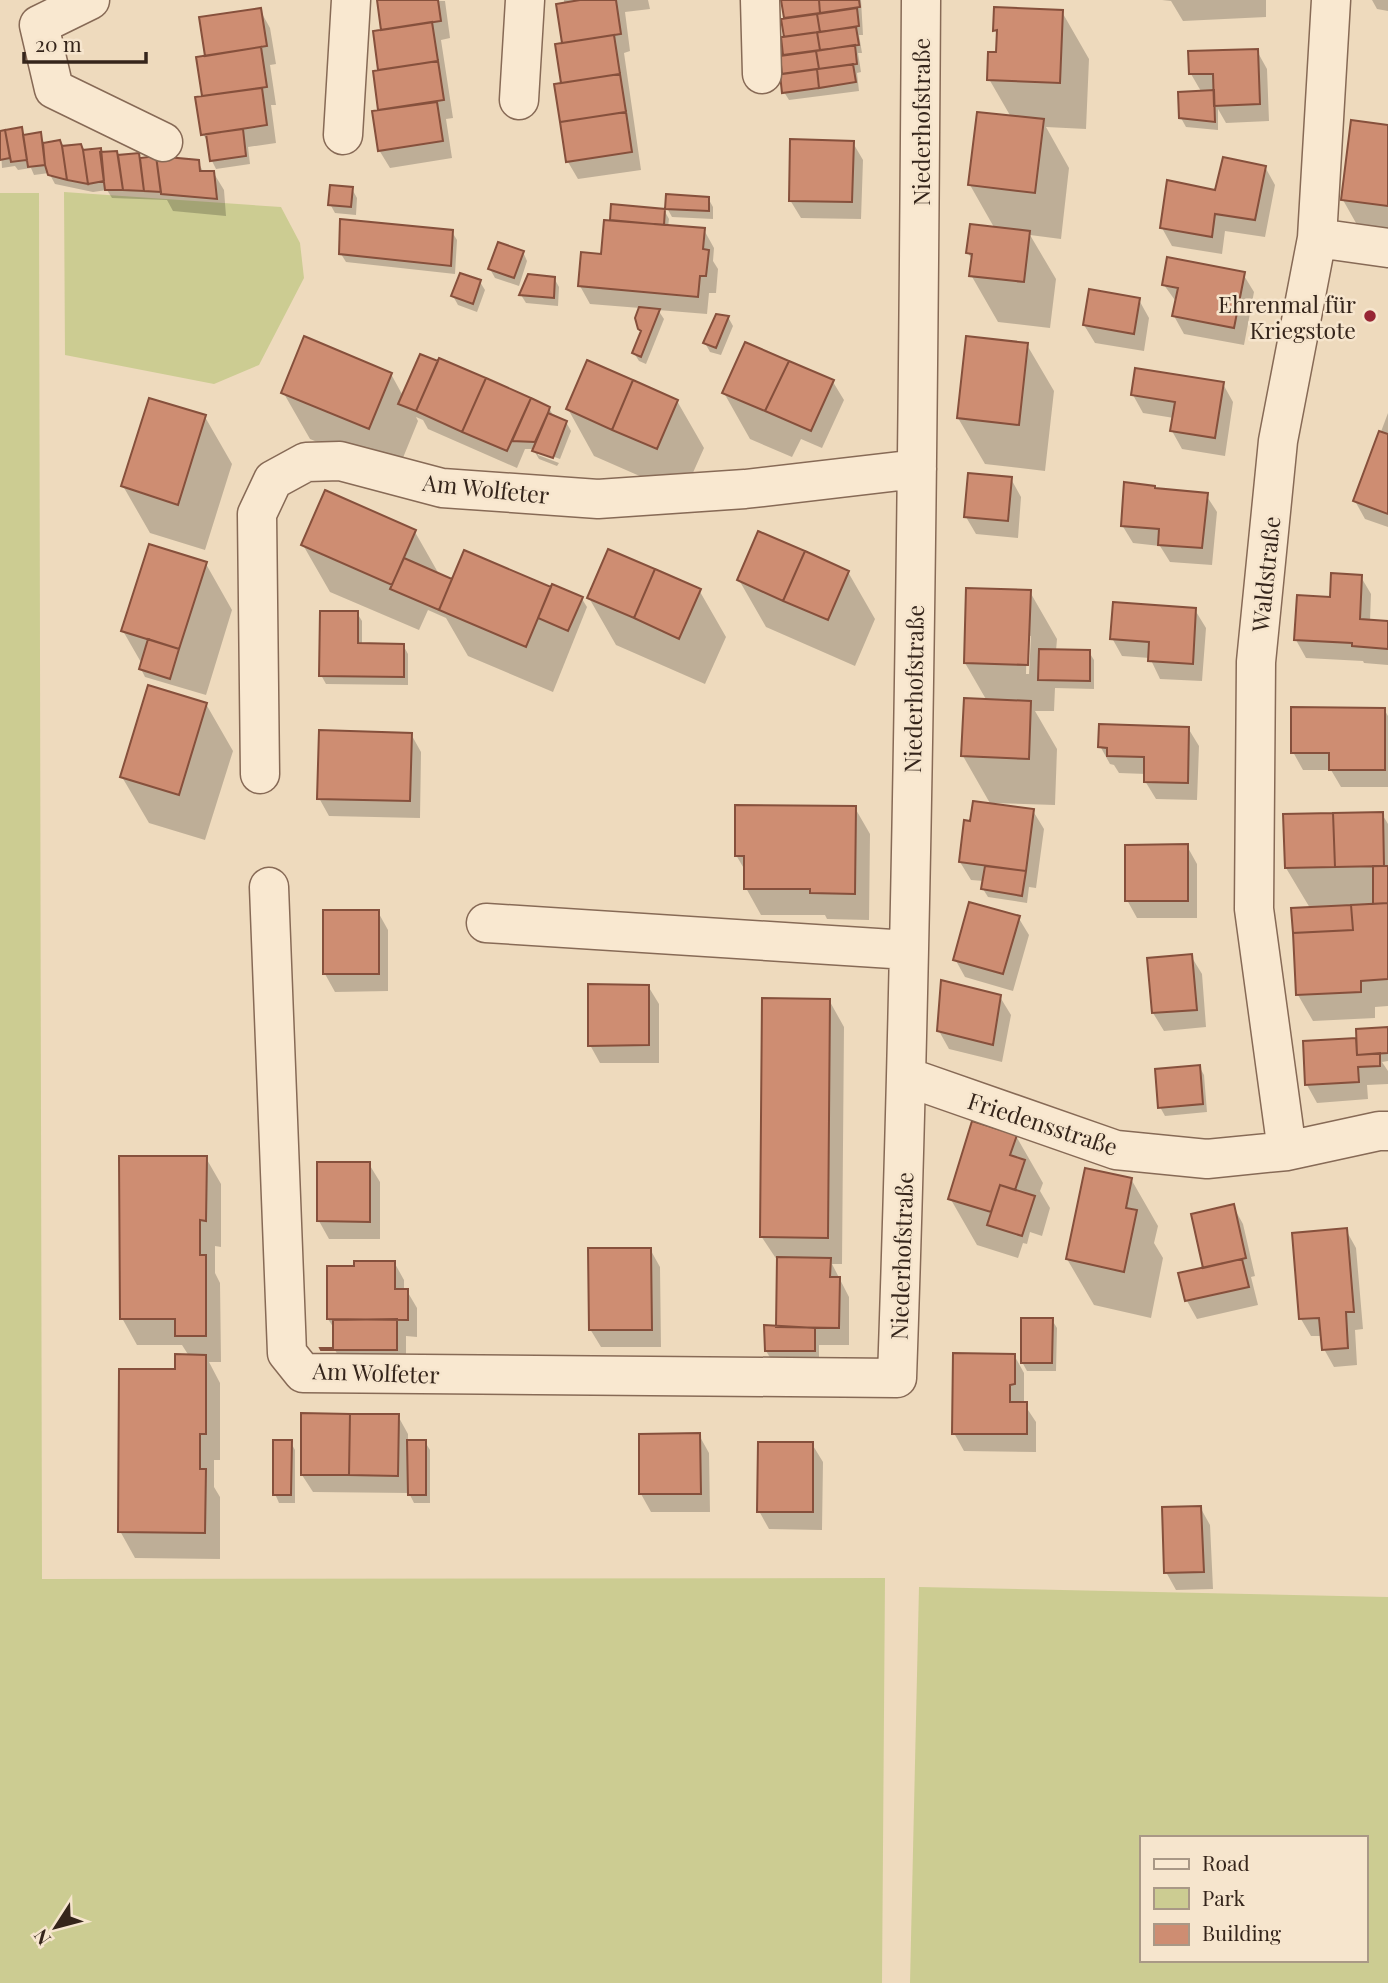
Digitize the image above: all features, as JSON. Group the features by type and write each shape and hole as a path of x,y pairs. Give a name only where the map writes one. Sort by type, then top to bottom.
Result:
{"street":[{"path":"90,0 39,25 54,89 163,142"},
{"path":"343,135 351,0"},
{"path":"519,100 525,0"},
{"path":"760,0 762,75"},
{"name":"Niederhofstraße","path":"897,1378 907,1077 918,469 921,0"},
{"name":"Waldstraße","path":"1287,1151 1254,909 1256,662 1278,441 1317,239 1331,0"},
{"path":"1317,239 1388,248"},
{"name":"Am Wolfeter","path":"260,774 257,514 273,480 306,462 340,461 442,488 598,499 745,489 918,469"},
{"name":"Am Wolfeter","path":"269,887 287,1353 303,1373 897,1378"},
{"path":"486,923 908,950"},
{"name":"Friedensstraße","path":"907,1077 1116,1150 1207,1159 1287,1151 1380,1130 1388,1131"}],"green space":[{"path":"64,192 281,207 300,243 304,278 259,365 214,384 65,355"},
{"path":"0,193 39,193 42,1579 885,1578 882,1983 0,1983"},
{"path":"919,1587 1388,1597 1388,1983 910,1983"}],"building":[{"path":"377,0 438,0 441,21 381,30"},
{"path":"580,0 616,0 621,34 562,43 556,4"},
{"path":"781,0 819,0 820,13 784,18"},
{"path":"819,0 859,0 860,7 820,13"},
{"path":"994,7 1063,10 1060,83 987,80 988,52 996,52"},
{"path":"261,8 267,46 205,56 199,17"},
{"path":"857,8 859,26 820,32 817,14"},
{"path":"817,14 820,32 784,37 781,19"},
{"path":"432,22 438,61 378,70 373,31"},
{"path":"856,27 859,45 820,50 817,32"},
{"path":"817,32 820,50 783,55 781,37"},
{"path":"614,35 620,74 561,83 555,44"},
{"path":"855,45 857,64 819,69 816,51"},
{"path":"261,47 267,87 202,96 196,57"},
{"path":"1258,49 1260,104 1214,106 1213,74 1189,74 1188,51"},
{"path":"816,51 819,69 782,74 780,56"},
{"path":"438,61 444,100 378,110 373,71"},
{"path":"853,64 856,82 819,88 817,69"},
{"path":"817,69 819,88 782,93 780,74"},
{"path":"620,74 626,112 560,122 554,84"},
{"path":"262,88 267,125 201,135 195,97"},
{"path":"1214,90 1215,122 1179,118 1178,92"},
{"path":"437,102 443,141 378,151 372,111"},
{"path":"626,112 632,152 566,162 560,122"},
{"path":"977,112 1044,119 1035,193 968,185"},
{"path":"1351,120 1388,125 1388,206 1341,200"},
{"path":"22,127 27,160 11,162 5,130"},
{"path":"243,129 246,156 210,161 206,134"},
{"path":"5,130 10,158 0,160 0,131"},
{"path":"41,132 45,165 28,167 23,135"},
{"path":"790,139 854,141 852,202 789,201"},
{"path":"60,140 67,180 48,175 45,165 43,143"},
{"path":"81,144 88,184 67,180 62,146"},
{"path":"101,148 104,181 88,184 83,150"},
{"path":"117,151 123,190 105,190 100,152"},
{"path":"139,153 144,191 123,190 118,155"},
{"path":"156,156 199,160 200,171 214,171 217,199 161,194"},
{"path":"156,156 161,192 144,191 140,158"},
{"path":"1223,157 1266,166 1255,220 1215,214 1212,237 1160,228 1167,180 1215,190"},
{"path":"330,185 353,187 351,207 328,205"},
{"path":"666,194 709,197 709,211 665,209"},
{"path":"611,204 665,209 664,225 610,220"},
{"path":"340,219 453,230 451,266 339,254"},
{"path":"604,220 705,228 703,249 709,250 706,276 700,276 698,297 578,286 581,252 601,254"},
{"path":"970,224 1030,231 1024,282 969,276 972,254 966,253"},
{"path":"498,242 524,251 514,278 488,269"},
{"path":"1167,257 1245,272 1234,328 1172,316 1178,288 1162,285"},
{"path":"460,273 481,280 473,304 451,296"},
{"path":"528,274 555,277 554,298 519,295"},
{"path":"1089,289 1140,298 1134,334 1083,325"},
{"path":"639,307 660,309 641,357 632,353 641,331 635,318"},
{"path":"716,314 729,316 716,348 703,343"},
{"path":"304,336 392,373 369,429 281,393"},
{"path":"966,336 1028,343 1019,425 957,418"},
{"path":"745,342 789,361 765,411 722,393"},
{"path":"420,354 438,361 416,411 398,404"},
{"path":"439,358 486,378 462,432 416,411"},
{"path":"587,360 633,380 612,430 566,409"},
{"path":"789,361 834,380 811,431 765,411"},
{"path":"1135,368 1224,382 1215,438 1170,431 1175,402 1131,395"},
{"path":"486,378 531,398 507,451 462,432"},
{"path":"633,380 678,400 657,449 612,430"},
{"path":"149,398 206,415 178,505 121,486"},
{"path":"531,398 550,407 548,413 535,442 512,441"},
{"path":"548,413 567,421 553,458 532,451"},
{"path":"1379,431 1388,434 1388,514 1353,501"},
{"path":"968,473 1012,477 1008,521 964,517"},
{"path":"1124,482 1208,493 1202,548 1158,545 1159,529 1121,526"},
{"path":"325,490 416,530 392,585 301,545"},
{"path":"758,531 805,551 783,601 737,580"},
{"path":"149,544 207,562 179,649 121,631"},
{"path":"608,549 655,569 634,618 587,598"},
{"path":"464,550 551,587 526,647 439,610"},
{"path":"805,551 849,571 828,620 783,601"},
{"path":"404,558 452,579 439,610 390,589"},
{"path":"655,569 701,589 679,639 634,618"},
{"path":"1331,573 1362,575 1360,619 1388,621 1388,649 1352,646 1352,643 1294,640 1297,595 1330,597"},
{"path":"552,584 583,597 568,631 538,618"},
{"path":"966,588 1031,590 1028,665 964,663"},
{"path":"1113,602 1196,608 1193,664 1148,661 1149,642 1110,639"},
{"path":"320,611 358,611 358,643 404,644 404,677 319,676"},
{"path":"148,639 179,649 170,679 139,669"},
{"path":"1039,649 1090,650 1090,681 1038,680"},
{"path":"148,685 207,703 179,795 120,777"},
{"path":"964,698 1031,701 1029,759 961,756"},
{"path":"1291,707 1385,708 1385,770 1329,770 1329,753 1291,753"},
{"path":"1099,724 1189,727 1188,783 1144,782 1144,757 1107,756 1107,748 1098,747"},
{"path":"319,730 412,733 410,801 317,799"},
{"path":"973,801 1034,809 1026,871 959,862 964,820 970,821"},
{"path":"735,805 856,806 855,894 810,893 810,889 744,889 744,856 735,856"},
{"path":"1383,812 1384,866 1335,867 1333,813"},
{"path":"1333,813 1335,867 1285,868 1283,814"},
{"path":"1188,844 1188,901 1125,901 1125,845"},
{"path":"985,866 1026,871 1022,896 981,889"},
{"path":"1373,866 1388,866 1388,903 1373,904"},
{"path":"969,902 1020,916 1003,974 953,960"},
{"path":"1388,903 1388,979 1361,981 1361,992 1296,995 1293,933 1353,930 1351,905"},
{"path":"1351,905 1353,930 1293,933 1291,908"},
{"path":"323,910 379,910 379,974 323,974"},
{"path":"1192,954 1197,1010 1152,1013 1147,958"},
{"path":"941,980 1001,995 993,1045 937,1031"},
{"path":"588,984 649,985 649,1045 588,1046"},
{"path":"762,998 830,999 828,1238 760,1237"},
{"path":"1388,1027 1388,1053 1357,1055 1356,1029"},
{"path":"1356,1038 1357,1055 1380,1053 1380,1066 1358,1067 1359,1082 1305,1085 1303,1041"},
{"path":"1200,1065 1203,1104 1158,1108 1155,1069"},
{"path":"972,1121 1017,1135 1010,1155 1025,1160 1015,1190 1000,1185 991,1212 948,1199"},
{"path":"119,1156 207,1156 206,1221 200,1220 200,1255 206,1255 206,1336 175,1336 175,1319 120,1319"},
{"path":"317,1162 370,1162 370,1222 317,1221"},
{"path":"1085,1168 1132,1178 1126,1208 1137,1210 1124,1272 1066,1259"},
{"path":"1000,1185 1035,1196 1022,1236 987,1225"},
{"path":"1234,1204 1246,1258 1203,1268 1191,1214"},
{"path":"1347,1228 1354,1312 1346,1312 1348,1348 1322,1350 1319,1318 1299,1319 1292,1233"},
{"path":"588,1248 651,1248 652,1330 589,1330"},
{"path":"777,1257 831,1258 830,1277 840,1277 839,1328 776,1327"},
{"path":"1242,1259 1249,1287 1185,1301 1178,1273"},
{"path":"354,1261 395,1261 395,1289 408,1289 408,1320 327,1319 327,1266 354,1266"},
{"path":"1021,1318 1053,1318 1052,1363 1021,1363"},
{"path":"397,1319 397,1350 320,1348 333,1348 333,1320"},
{"path":"764,1325 815,1328 815,1351 765,1351"},
{"path":"953,1353 1015,1354 1015,1384 1010,1385 1010,1402 1027,1402 1027,1434 952,1434"},
{"path":"175,1354 206,1355 206,1434 200,1434 200,1469 206,1469 205,1533 118,1532 119,1369 175,1369"},
{"path":"301,1413 350,1414 349,1475 301,1475"},
{"path":"350,1414 399,1414 398,1476 349,1475"},
{"path":"700,1433 701,1494 639,1494 639,1434"},
{"path":"273,1440 292,1440 291,1495 273,1495"},
{"path":"407,1440 426,1440 426,1495 408,1495"},
{"path":"758,1442 813,1442 813,1512 757,1512"},
{"path":"1201,1506 1204,1572 1164,1573 1162,1507"}],"place":[{"name":"Ehrenmal für Kriegstote","path":"1370,316"}]}
